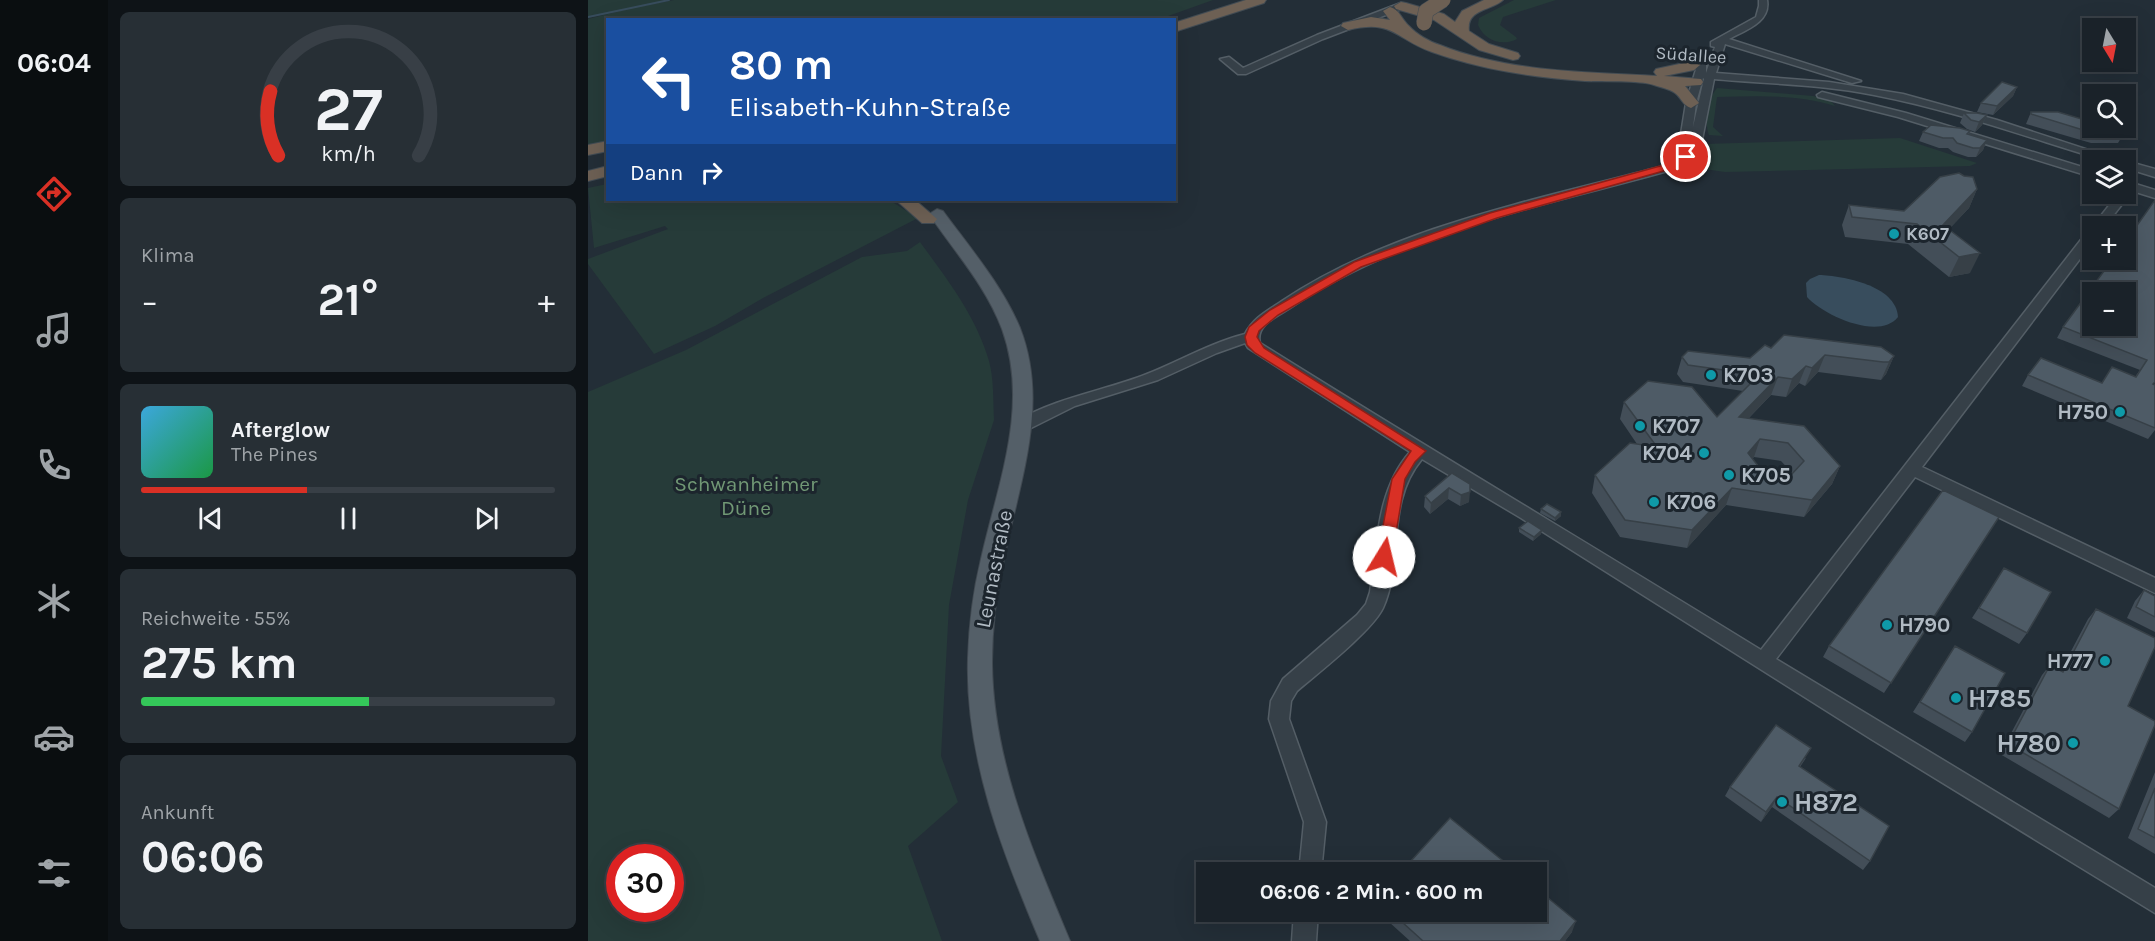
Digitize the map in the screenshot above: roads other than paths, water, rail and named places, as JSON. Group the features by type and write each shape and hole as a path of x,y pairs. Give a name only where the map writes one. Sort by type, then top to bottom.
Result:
{"highway":[{"path":"1176,21 1240,0"},
{"path":"1176,27 1259,0"},
{"path":"1443,0 1426,11 1438,37 1462,50 1497,61 1553,72"},
{"path":"1462,31 1461,24 1464,16 1496,0"},
{"path":"1396,8 1414,12 1428,19"},
{"path":"1396,8 1408,33"},
{"name":"Südallee","path":"1428,19 1445,19 1472,40 1490,49 1523,59 1654,76"},
{"path":"1348,26 1383,21 1393,24 1438,51 1456,57 1498,66 1553,72"},
{"path":"1654,76 1689,67 1710,57"},
{"name":"Südallee","path":"1553,72 1703,79"},
{"path":"1654,76 1684,92 1690,103"},
{"path":"588,150 606,146"},
{"path":"588,169 606,165"},
{"path":"588,177 606,173"},
{"path":"907,201 933,217"},
{"path":"921,201 933,217"}],"main road":[{"name":"Leunastraße","path":"933,217 956,241 990,290 1013,336 1020,362 1024,396 1023,425 986,589 981,642 982,697 988,746 1006,820 1055,941"}],"street":[{"path":"1611,182 1668,160 1681,150 1686,140 1690,103 1703,79 1710,57 1722,40 1760,18 1764,6 1762,0"},
{"path":"1225,59 1242,72 1396,8"},
{"name":"Südallee","path":"1722,40 2082,151"},
{"path":"1710,57 1721,68 1731,73 1781,85"},
{"path":"1703,79 1697,141 1690,153 1671,166 1483,219 1346,269 1264,319 1253,329 1251,337 1253,345 1420,451 2155,901"},
{"name":"Südallee","path":"1703,79 1848,87 1923,103"},
{"name":"Südallee","path":"1781,85 1844,99 1929,123 1978,142 2005,146 2082,171"},
{"path":"1844,99 1848,87"},
{"path":"1929,123 1944,109"},
{"path":"2136,181 2149,171"},
{"path":"2136,191 2155,194"},
{"path":"1764,661 2082,248"},
{"path":"1023,425 1041,413 1067,402 1137,383 1213,347 1251,337"},
{"path":"1024,396 1042,402 1067,402"},
{"path":"1311,862 1315,822 1279,719 1280,700 1290,685 1364,620 1374,607 1379,592 1398,479 1410,459 1420,451"},
{"path":"1912,469 2155,586"},
{"path":"1304,941 1305,922"}],"water":[{"path":"1819,275 1841,277 1867,284 1888,297 1895,306 1898,317 1889,324 1878,327 1851,323 1838,318 1807,297 1806,283"}],"waterway":[{"path":"588,17 669,0"}],"place":[{"name":"K607","path":"1894,234"},
{"name":"K703","path":"1711,375"},
{"name":"H750","path":"2120,412"},
{"name":"K707","path":"1640,426"},
{"name":"K704","path":"1704,453"},
{"name":"K705","path":"1729,475"},
{"name":"K706","path":"1654,502"},
{"name":"H790","path":"1887,625"},
{"name":"H777","path":"2105,661"},
{"name":"H785","path":"1956,698"},
{"name":"H780","path":"2073,743"},
{"name":"H872","path":"1782,802"}],"park label":[{"name":"Schwanheimer Düne","path":"746,496"}]}
